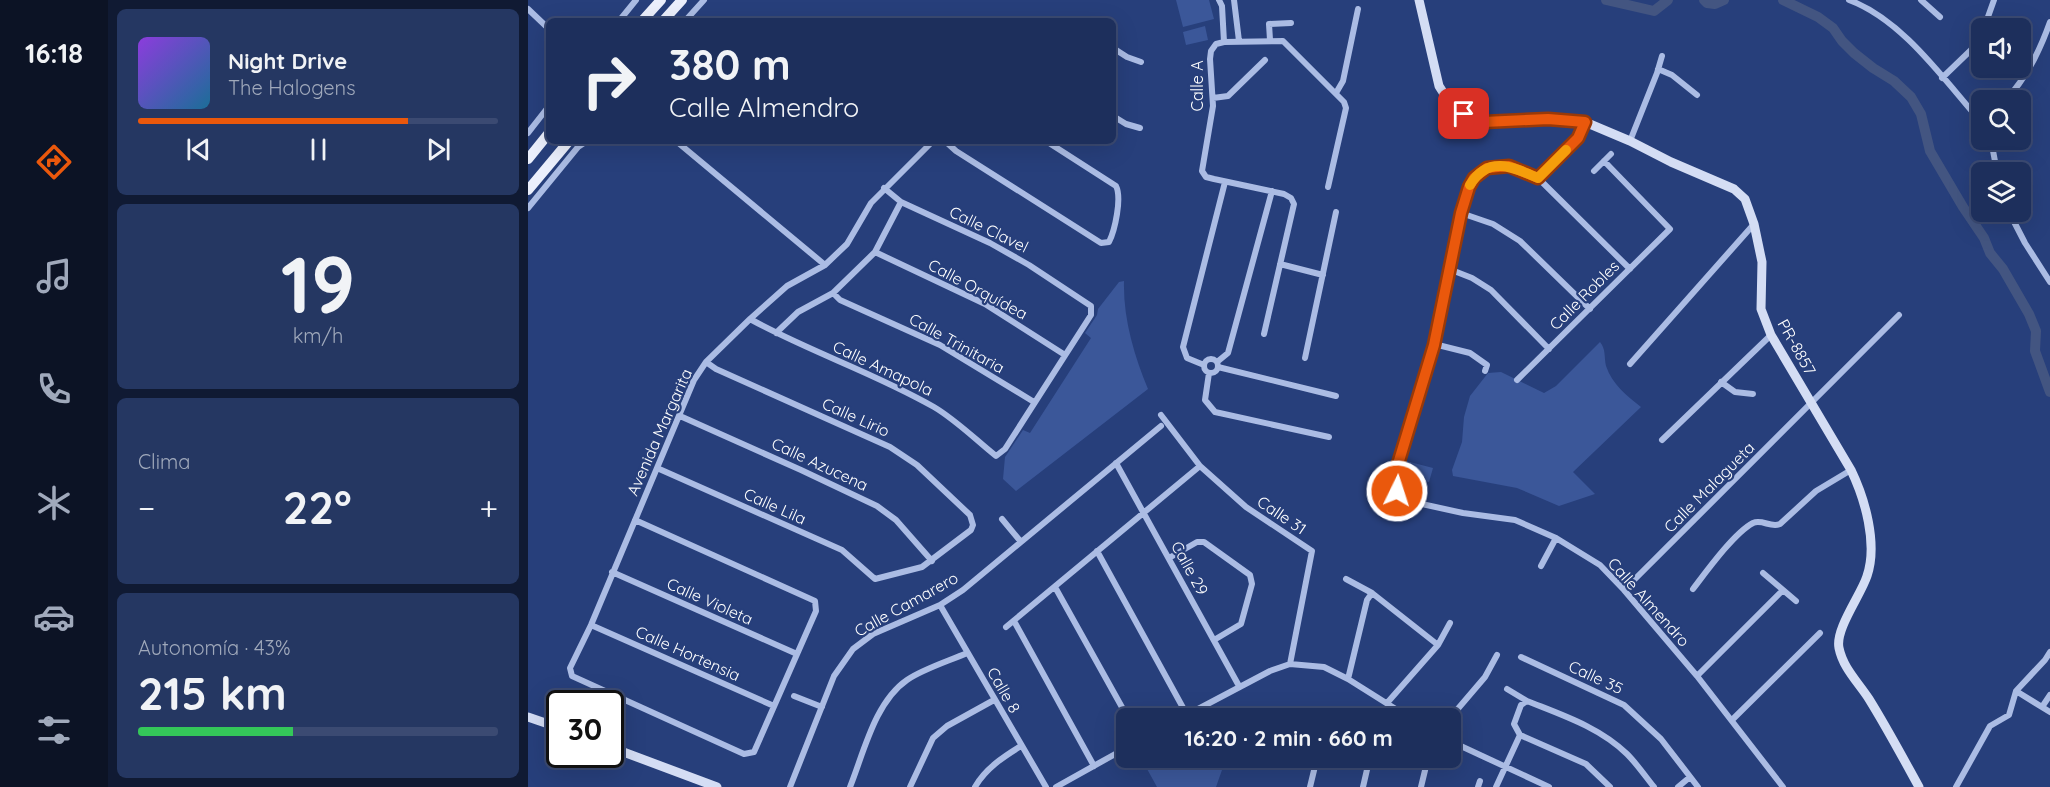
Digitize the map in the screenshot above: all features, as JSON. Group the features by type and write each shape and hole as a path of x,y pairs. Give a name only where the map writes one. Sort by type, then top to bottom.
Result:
{"main road":[{"path":"645,18 661,0"},
{"path":"666,18 679,4"},
{"path":"528,159 546,137"},
{"path":"528,180 558,144"},
{"path":"528,190 566,144"}],"street":[{"path":"621,18 636,0"},
{"path":"688,18 704,0"},
{"path":"1234,0 1239,41"},
{"name":"PR-8857","path":"1419,0 1439,86 1446,97 1464,114 1484,122 1548,119 1585,122 1734,189 1744,199 1754,224 1762,262 1761,309 1771,334 1851,470 1860,490 1872,544 1867,576 1845,619 1838,646 1847,669 1868,698 1919,787"},
{"path":"1849,0 1866,3 1904,34 1971,111"},
{"path":"1988,18 1994,0"},
{"path":"1925,1 1940,18"},
{"path":"1221,2 1224,42 1283,41 1336,93 1346,108 1328,187"},
{"path":"528,9 546,26"},
{"path":"1336,93 1343,81 1358,9"},
{"path":"1270,40 1269,24 1291,22"},
{"path":"2015,90 2044,41 2050,22"},
{"name":"Calle A","path":"1224,42 1216,44 1211,51 1213,106 1202,171 1206,177 1284,194 1291,198 1294,204 1264,334"},
{"path":"1116,50 1126,57 1141,62"},
{"path":"1942,78 1971,50"},
{"path":"1630,141 1662,56"},
{"path":"1213,98 1228,96 1265,60"},
{"path":"1658,69 1672,75 1697,95"},
{"path":"528,133 546,110"},
{"path":"1116,118 1140,128"},
{"path":"1538,178 1578,138 1585,122"},
{"path":"528,208 582,144"},
{"path":"680,144 825,265"},
{"name":"Avenida Margarita","path":"774,706 754,752 744,754 572,676 570,669 591,625 694,380 706,362 787,286 825,265 847,244 871,203 930,144"},
{"path":"948,144 956,152 1101,243 1109,242 1113,234 1119,193 1116,186 1051,144"},
{"path":"1594,171 1611,154"},
{"name":"Calle Robles","path":"1517,380 1670,229 1604,161"},
{"name":"Calle Almendro","path":"1630,269 1538,178 1509,166 1487,168 1474,178 1461,213 1434,345 1395,474 1397,491 1408,501 1463,513 1515,519 1556,538 1600,565 1696,676 1783,787"},
{"path":"1204,365 1187,358 1183,347 1225,182"},
{"name":"Calle Clavel","path":"884,188 900,202 990,243 1029,265 1091,306 1091,315 1065,355"},
{"path":"1209,373 1215,372 1217,365 1228,353 1272,191"},
{"path":"776,333 798,312 833,293 875,252 900,202"},
{"path":"1305,358 1336,212"},
{"path":"1461,213 1493,224 1520,241 1590,309"},
{"path":"2014,222 2050,282"},
{"path":"1630,364 1754,224"},
{"name":"Calle Orquídea","path":"875,252 985,304 1065,355"},
{"path":"1280,264 1323,275"},
{"path":"1449,269 1472,278 1491,290 1549,349"},
{"name":"Calle Trinitaria","path":"833,293 840,300 940,345 1034,402"},
{"name":"Calle Malagueta","path":"1624,590 1899,315"},
{"name":"Calle Amapola","path":"750,319 894,386 937,409 996,456 1005,448 1034,402"},
{"path":"1662,440 1771,334"},
{"path":"1434,345 1470,353 1487,365 1485,371"},
{"path":"1034,402 1065,355"},
{"path":"1204,365 1209,359 1217,365 1336,396"},
{"name":"Calle Lirio","path":"706,362 716,369 890,447 917,465 970,515 973,525 971,530 932,561"},
{"path":"1204,365 1205,370 1209,373"},
{"path":"1209,373 1205,399 1215,412 1329,437"},
{"path":"1721,382 1735,392 1753,394"},
{"name":"Calle 31","path":"1161,415 1200,466 1246,507 1312,551 1290,664"},
{"name":"Calle Azucena","path":"680,416 877,506 896,520 932,561"},
{"name":"Calle Camarero","path":"790,787 834,676 853,649 873,634 940,605 963,590 1161,426"},
{"name":"Calle 29","path":"1116,463 1239,686"},
{"path":"1006,627 1200,466"},
{"name":"Calle Lila","path":"657,468 842,550 875,579 922,567 932,561"},
{"path":"1693,589 1718,557 1750,525 1758,522 1773,526 1780,524 1816,491 1851,470"},
{"path":"1002,519 1021,542"},
{"path":"635,520 815,602 816,611 774,706"},
{"path":"1541,566 1556,538"},
{"path":"1168,558 1197,542 1204,542 1250,576 1252,584 1241,624 1214,640"},
{"path":"1097,551 1179,708"},
{"name":"Calle Violeta","path":"612,572 797,654"},
{"path":"1763,573 1796,601"},
{"path":"1347,579 1372,593 1438,645"},
{"path":"1055,587 1122,708"},
{"path":"1696,676 1783,590"},
{"path":"1348,679 1367,600 1372,593"},
{"name":"Calle 8","path":"940,605 1046,787"},
{"path":"1014,621 1094,766"},
{"path":"1387,703 1438,645 1450,623"},
{"name":"Calle Hortensia","path":"591,625 774,706"},
{"path":"1732,720 1820,633"},
{"path":"1956,787 1990,726 2008,715 2016,691 2050,652"},
{"path":"850,787 881,709 892,693 908,679 967,653"},
{"path":"1459,708 1485,677 1497,656"},
{"name":"Calle 35","path":"1521,657 1624,705 1661,739 1698,787"},
{"path":"1200,708 1270,670 1290,664 1324,668 1348,679 1395,708"},
{"path":"1507,690 1527,701 1585,724 1610,739 1628,755 1654,787"},
{"path":"2016,691 2050,712"},
{"path":"2042,707 2050,695"},
{"path":"794,696 822,707"},
{"path":"910,787 933,738 947,726 994,700"},
{"path":"1527,701 1521,705 1514,724 1520,735 1586,764 1610,787"},
{"path":"528,717 546,723"},
{"path":"1496,787 1520,735"},
{"path":"975,787 999,759 1021,746"},
{"path":"1461,746 1549,787"},
{"path":"624,752 716,787"},
{"path":"1056,787 1116,754"},
{"path":"1310,787 1315,768"},
{"path":"1363,787 1367,768"},
{"path":"1422,787 1426,768"},
{"path":"1678,787 1690,777"}],"shaded area":[{"path":"1176,0 1209,0 1214,19 1183,27"},
{"path":"1205,26 1208,40 1186,45 1183,32"},
{"path":"1124,281 1125,309 1130,336 1148,389 1016,491 1003,479 1005,457 1023,430 1030,433 1091,338 1085,333 1097,315 1098,309 1119,282"},
{"path":"1600,342 1604,350 1606,366 1612,378 1625,394 1641,407 1573,472 1595,494 1559,506 1517,488 1453,476 1452,470 1462,442 1464,417 1470,396 1488,373 1501,372 1544,393 1556,386"},
{"path":"1410,462 1433,468 1429,482 1406,476"},
{"path":"1147,768 1222,768 1216,787 1157,787"}],"waterway":[{"path":"1606,0 1654,11 1668,0"},
{"path":"1704,0 1715,4 1724,0"},
{"path":"1783,0 1818,17 1833,28 1854,53 1894,81 1911,97 1921,114 1930,151 2029,314 2036,331 2035,351 2050,392"}],"slow traffic":[{"path":"1470,185 1474,178 1487,168 1509,166 1538,178 1566,150"}],"route":[{"path":"1397,491 1395,474 1434,345 1461,213 1469,187 1474,178 1487,168 1509,166 1538,178 1578,138 1585,122 1548,119 1484,122 1464,114"}]}
